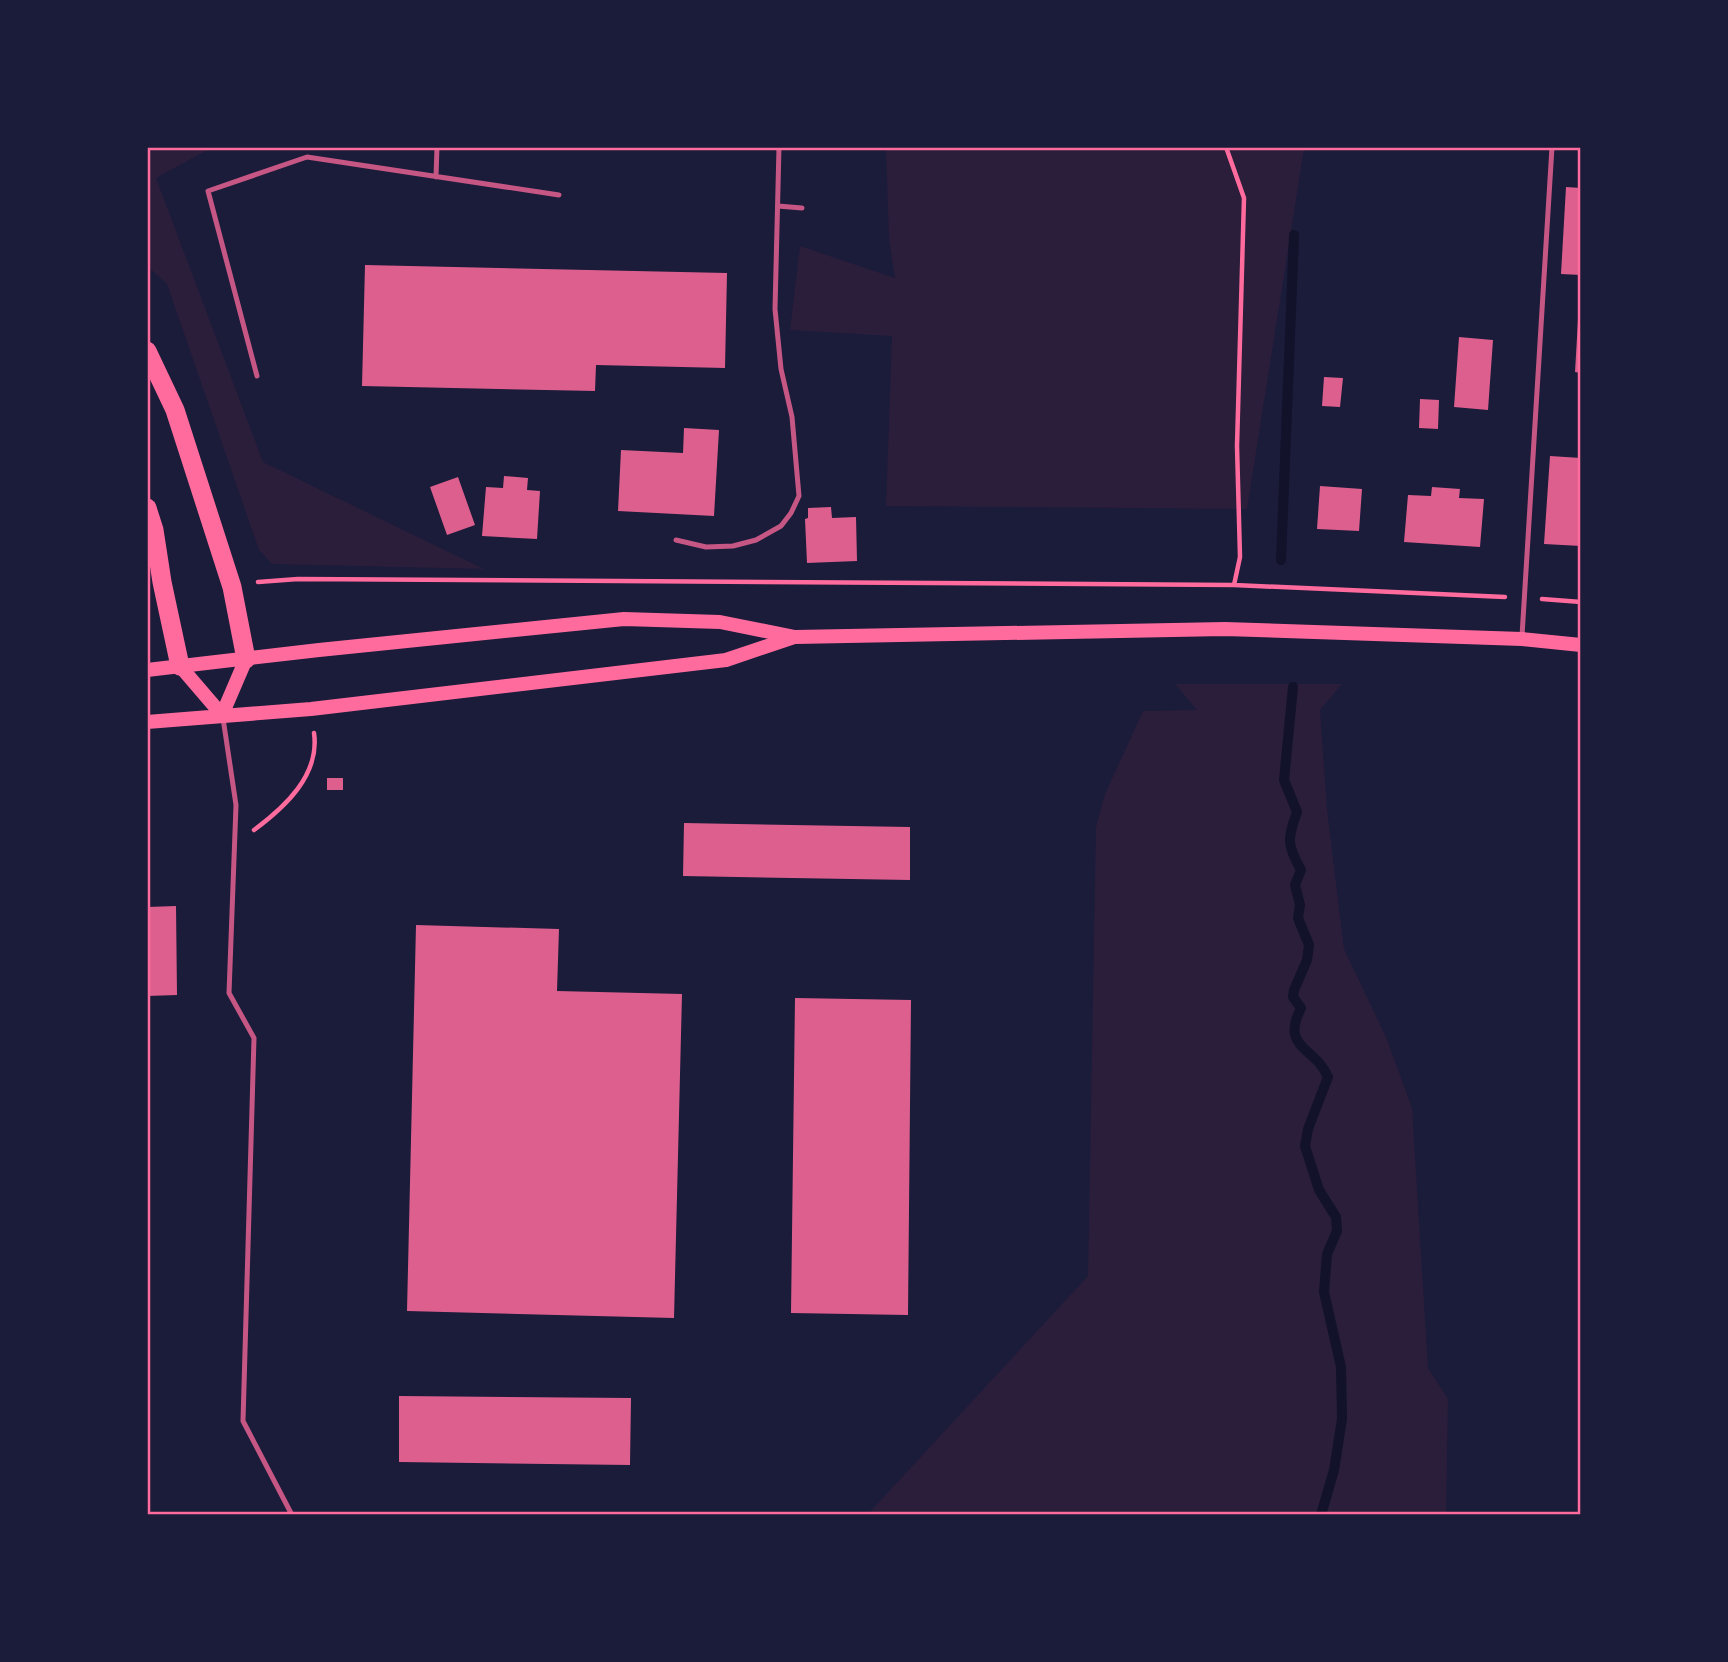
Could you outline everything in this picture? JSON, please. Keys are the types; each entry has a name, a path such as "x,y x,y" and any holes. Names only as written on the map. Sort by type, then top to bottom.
{"highway":[{"path":"147,351 175,410 212,524 232,587 246,659"},
{"path":"147,508 154,530 180,666"}],"main road":[{"path":"147,670 624,620 720,622 795,636 1226,629 1522,639 1581,645"},
{"path":"147,722 311,709 726,660 795,636"},
{"path":"222,715 246,659"},
{"path":"180,666 222,715"}],"lane":[{"path":"436,177 437,147"},
{"path":"676,540 706,547 756,540 782,526 792,513 799,496 792,417 781,369 775,309 779,147"},
{"path":"1522,639 1552,147"},
{"path":"257,376 208,191 307,157 559,195"},
{"path":"778,206 802,208"},
{"path":"222,715 236,805 229,993 254,1038 243,1421 292,1515"}],"path":[{"path":"1226,147 1244,198 1237,446 1240,557 1234,584"},
{"path":"263,581 298,579 1234,584 1581,602"},
{"path":"236,843 271,817 305,778 314,761 314,732"}],"shaded area":[{"path":"147,147 213,147 156,178 263,462 484,569 272,564 259,550 167,284 147,266"},
{"path":"886,147 1304,149 1247,509 886,506 892,336 790,330 800,246 895,278 889,240"},
{"path":"1175,684 1342,684 1320,710 1327,809 1344,949 1386,1037 1412,1108 1428,1368 1448,1399 1446,1515 867,1515 1088,1276 1096,827 1105,794 1143,711 1197,710"}],"building":[{"path":"1566,187 1581,188 1581,275 1561,274"},
{"path":"365,265 727,273 725,368 596,365 595,391 362,386"},
{"path":"1578,320 1581,320 1581,373 1575,372"},
{"path":"1459,337 1493,340 1488,410 1454,407"},
{"path":"1324,377 1343,378 1340,407 1322,406"},
{"path":"1420,399 1439,400 1438,429 1419,428"},
{"path":"684,428 719,430 714,516 618,511 621,450 683,453"},
{"path":"1550,456 1581,458 1581,546 1544,544"},
{"path":"504,476 528,478 527,490 540,491 537,539 482,536 486,487 503,488"},
{"path":"458,477 475,525 447,535 430,487"},
{"path":"1320,486 1362,489 1359,531 1317,529"},
{"path":"1432,487 1460,489 1459,498 1484,499 1480,547 1404,542 1408,495 1431,496"},
{"path":"831,507 832,518 856,517 857,561 807,563 805,519 808,518 808,508"},
{"path":"327,778 343,778 343,790 327,790"},
{"path":"684,823 910,827 910,880 683,876"},
{"path":"176,906 177,995 147,996 147,907"},
{"path":"416,925 559,929 557,991 682,994 674,1318 407,1311"},
{"path":"795,998 911,1000 908,1315 791,1313"},
{"path":"399,1396 631,1398 630,1465 399,1462"}],"waterway":[{"path":"1281,560 1294,235"},
{"path":"1293,687 1284,780 1297,812 1290,842 1301,870 1295,885 1300,905 1298,918 1309,945 1307,960 1294,990 1293,997 1301,1008 1295,1032 1297,1040 1328,1077 1308,1129 1305,1146 1319,1190 1336,1217 1337,1231 1327,1254 1324,1292 1341,1367 1342,1419 1334,1470 1321,1515"}]}
